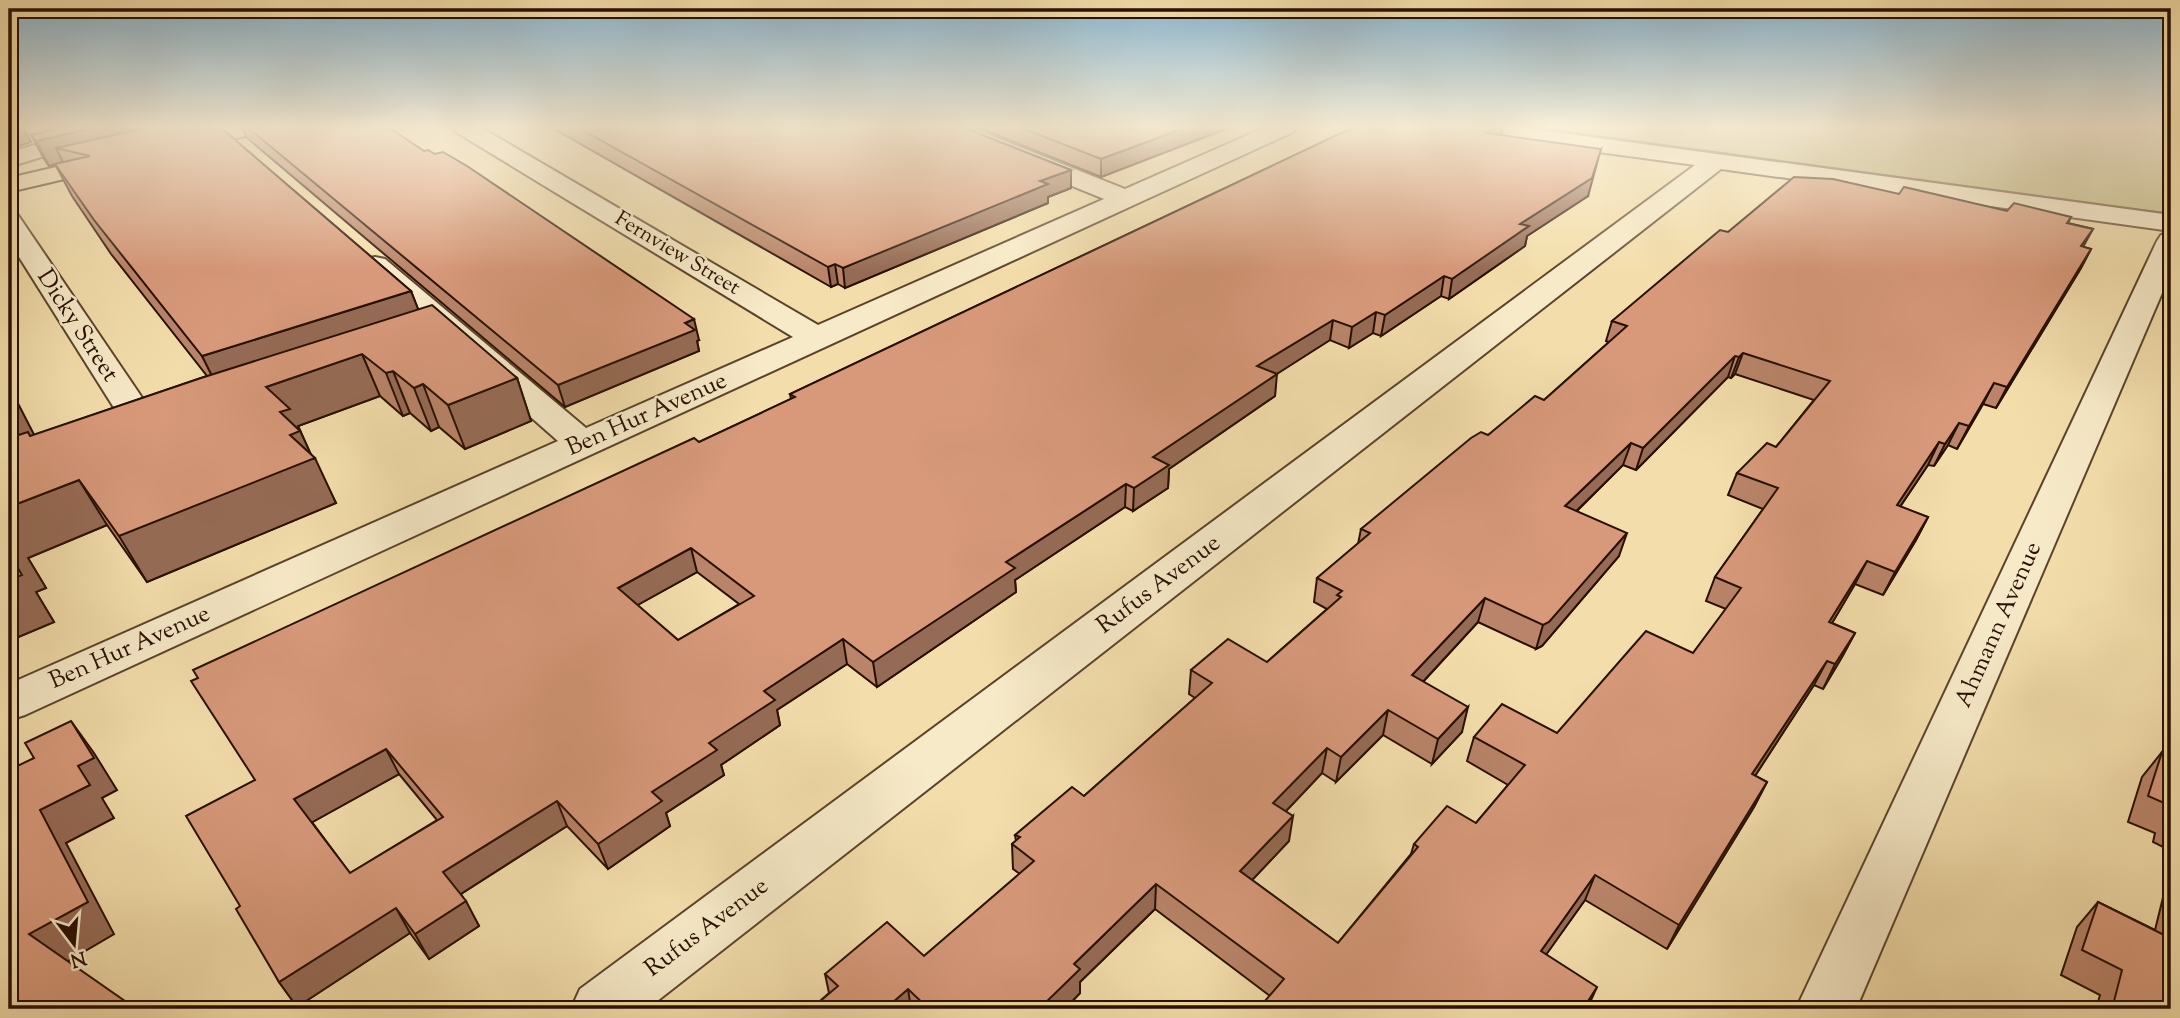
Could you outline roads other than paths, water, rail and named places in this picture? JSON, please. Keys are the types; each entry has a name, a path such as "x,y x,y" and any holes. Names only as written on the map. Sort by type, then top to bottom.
{"main road":[{"path":"9,185 53,175"}],"street":[{"name":"Fernview Street","path":"543,175 817,338"},
{"path":"1066,175 1127,199"},
{"name":"Ben Hur Avenue","path":"9,703 1181,175"},
{"name":"Rufus Avenue","path":"601,1009 1698,175"},
{"path":"1815,175 2171,223"},
{"name":"Dicky Street","path":"9,221 147,430"},
{"name":"Ahmann Avenue","path":"1826,1009 2171,241"},
{"path":"350,243 583,444"},
{"path":"412,344 452,331"}]}
